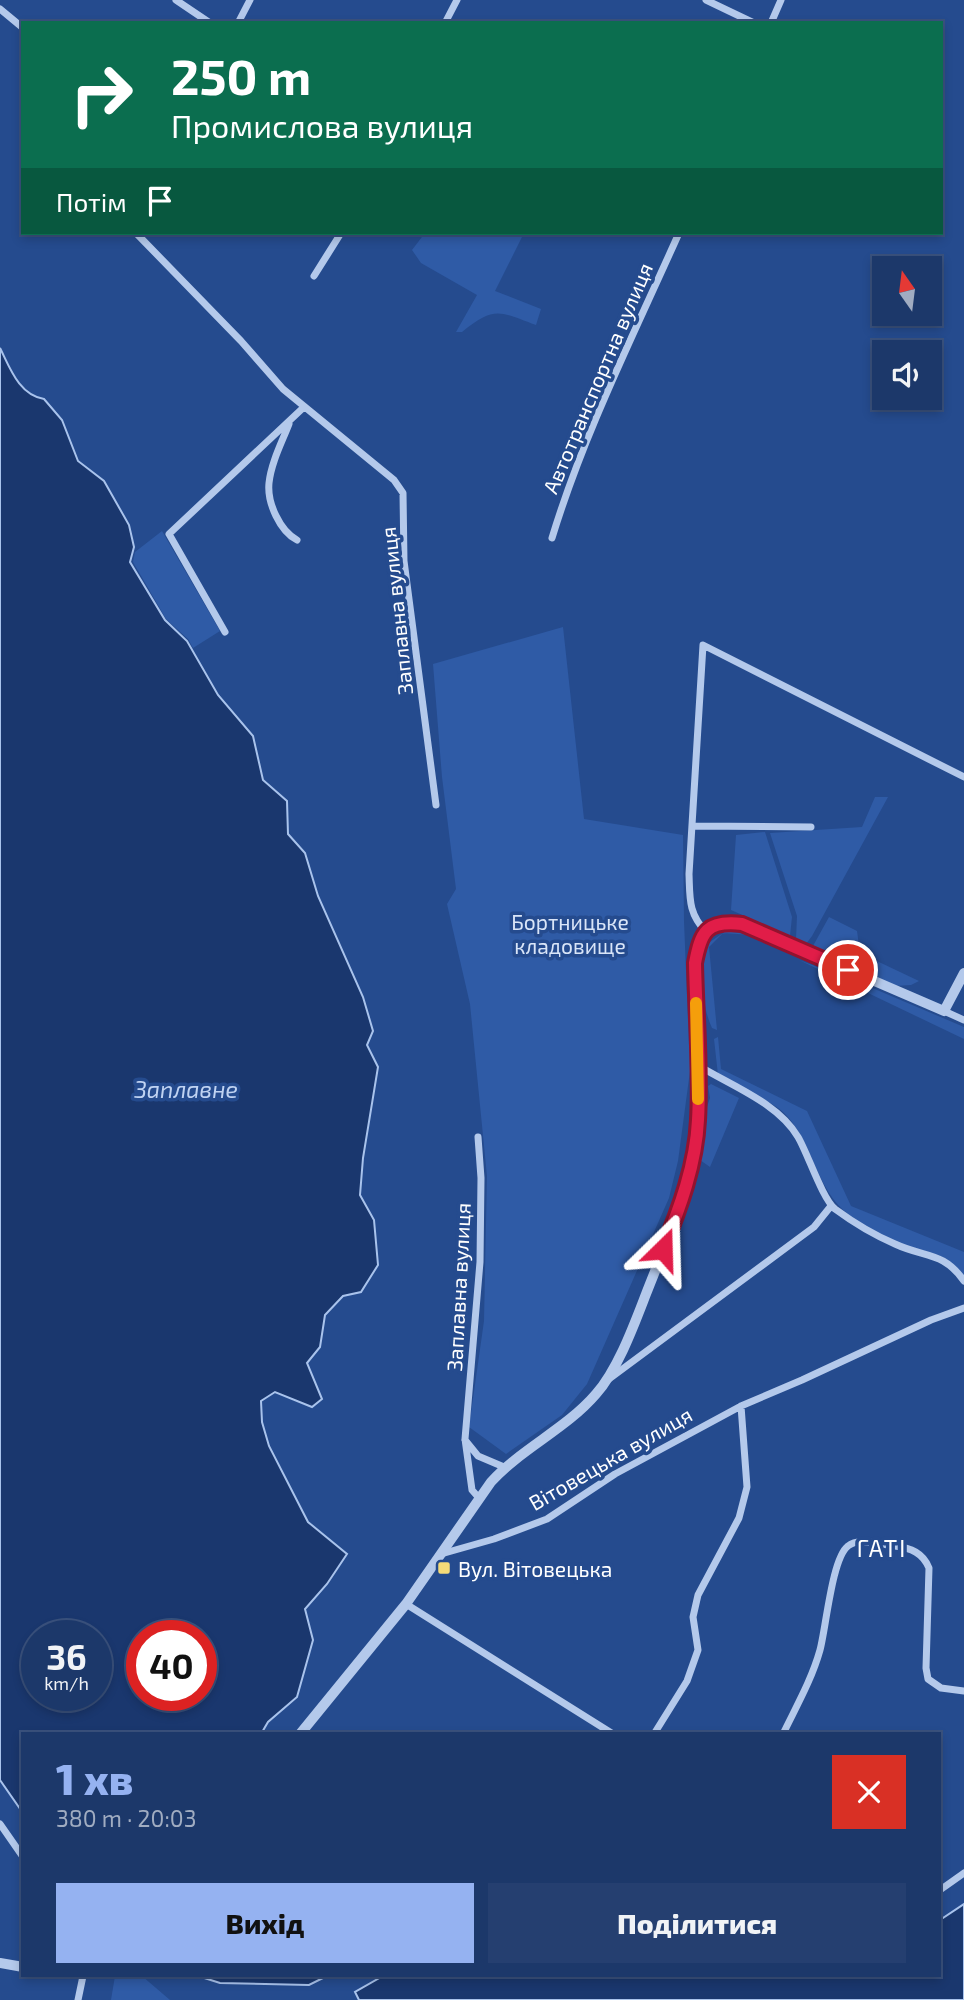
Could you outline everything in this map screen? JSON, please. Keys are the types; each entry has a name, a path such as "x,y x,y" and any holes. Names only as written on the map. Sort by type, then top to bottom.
{"street":[{"path":"176,0 207,21"},
{"path":"239,21 250,0"},
{"path":"446,21 457,0"},
{"path":"706,0 750,21"},
{"path":"772,21 781,0"},
{"path":"0,9 21,27"},
{"name":"Заплавна вулиця","path":"138,235 241,341 283,389 394,481 403,493 404,561 436,805"},
{"path":"314,276 340,235"},
{"name":"Автотранспортна вулиця","path":"552,538 564,496 598,413 678,235"},
{"path":"225,632 169,534 304,407"},
{"path":"290,420 269,484 282,527 289,536 297,540"},
{"path":"705,932 695,919 690,902 689,874 703,645 964,778"},
{"path":"693,826 811,827"},
{"path":"302,1732 406,1604 504,1467 558,1429 589,1401 603,1384 641,1307 681,1207 691,1163 698,1121 695,963 699,940 705,932 715,925 727,922 742,924 964,1020"},
{"path":"944,1011 964,973"},
{"path":"698,1066 781,1114 798,1137 831,1206 859,1227 898,1246 933,1255 954,1267 964,1281"},
{"name":"Заплавна вулиця","path":"478,1138 481,1178 480,1262 465,1439 472,1490 480,1498"},
{"path":"603,1384 814,1227 831,1206"},
{"name":"Вітовецька вулиця","path":"441,1554 494,1539 547,1519 615,1474 741,1405 931,1320 964,1308"},
{"path":"655,1732 687,1681 698,1650 693,1617 698,1595 742,1508 747,1487 741,1405"},
{"path":"465,1439 478,1456 504,1467"},
{"path":"784,1732 820,1651 832,1583 844,1549 849,1544 858,1542 908,1548 919,1553 926,1561 929,1569 928,1679 941,1688 964,1691"},
{"path":"406,1604 610,1732"},
{"path":"0,1824 21,1854"},
{"path":"941,1889 964,1873"},
{"path":"0,1963 21,1967"},
{"path":"78,2000 83,1977"}],"green space":[{"path":"423,235 523,235 495,291 541,309 536,325 505,314 490,314 462,332 456,332 477,295 421,263 412,250"},
{"path":"162,531 220,631 193,648 188,639 166,619 133,562 135,552"},
{"name":"Бортницьке кладовище","path":"563,627 584,819 683,835 690,1071 678,1161 669,1198 587,1384 562,1415 506,1454 469,1427 484,1321 487,1176 470,1004 447,904 456,889 442,777 433,664"},
{"path":"875,797 888,797 812,936 806,944 796,939 797,916 770,833 862,827"},
{"path":"765,832 792,917 790,936 731,910 736,835"},
{"path":"829,917 857,931 860,953 919,981 911,985 895,986 817,953 813,946"},
{"path":"726,931 752,935 723,933"},
{"path":"723,933 709,947 717,1030 712,1028 704,998 704,946"},
{"path":"799,960 964,1027 964,1039"},
{"path":"718,1037 721,1069 807,1111 851,1206 964,1252 964,1277 943,1257 900,1244 849,1215 828,1192 801,1136 783,1112 718,1075 714,1039"},
{"path":"711,1084 739,1098 710,1167 700,1160 703,1118 710,1098 708,1086"},
{"path":"115,1977 143,1977 170,2000 111,2000"}],"water":[{"name":"Заплавне","path":"0,348 22,386 28,392 44,399 62,420 78,461 104,481 129,525 134,547 130,562 165,620 187,641 218,695 253,736 263,780 287,801 288,834 305,853 318,896 363,997 373,1031 367,1045 378,1067 363,1158 360,1195 374,1220 378,1265 361,1292 343,1296 325,1315 320,1347 307,1363 322,1399 312,1407 275,1392 261,1401 262,1422 269,1446 308,1522 347,1554 327,1584 305,1609 313,1640 297,1697 268,1722 262,1732 21,1732 21,1810 0,1780"},
{"path":"964,1904 964,2000 359,2000 355,1992 381,1977 941,1977 941,1919"},
{"path":"201,1977 325,1977 309,1985 220,1983"}],"slow traffic":[{"path":"696,1003 698,1099"}],"place":[{"name":"Вул. Вітовецька","path":"444,1568"}],"district":[{"name":"ГАТІ","path":"882,1548"}],"route":[{"path":"663,1249 681,1207 698,1121 695,963 699,940 715,925 727,922 742,924 848,970"}]}
